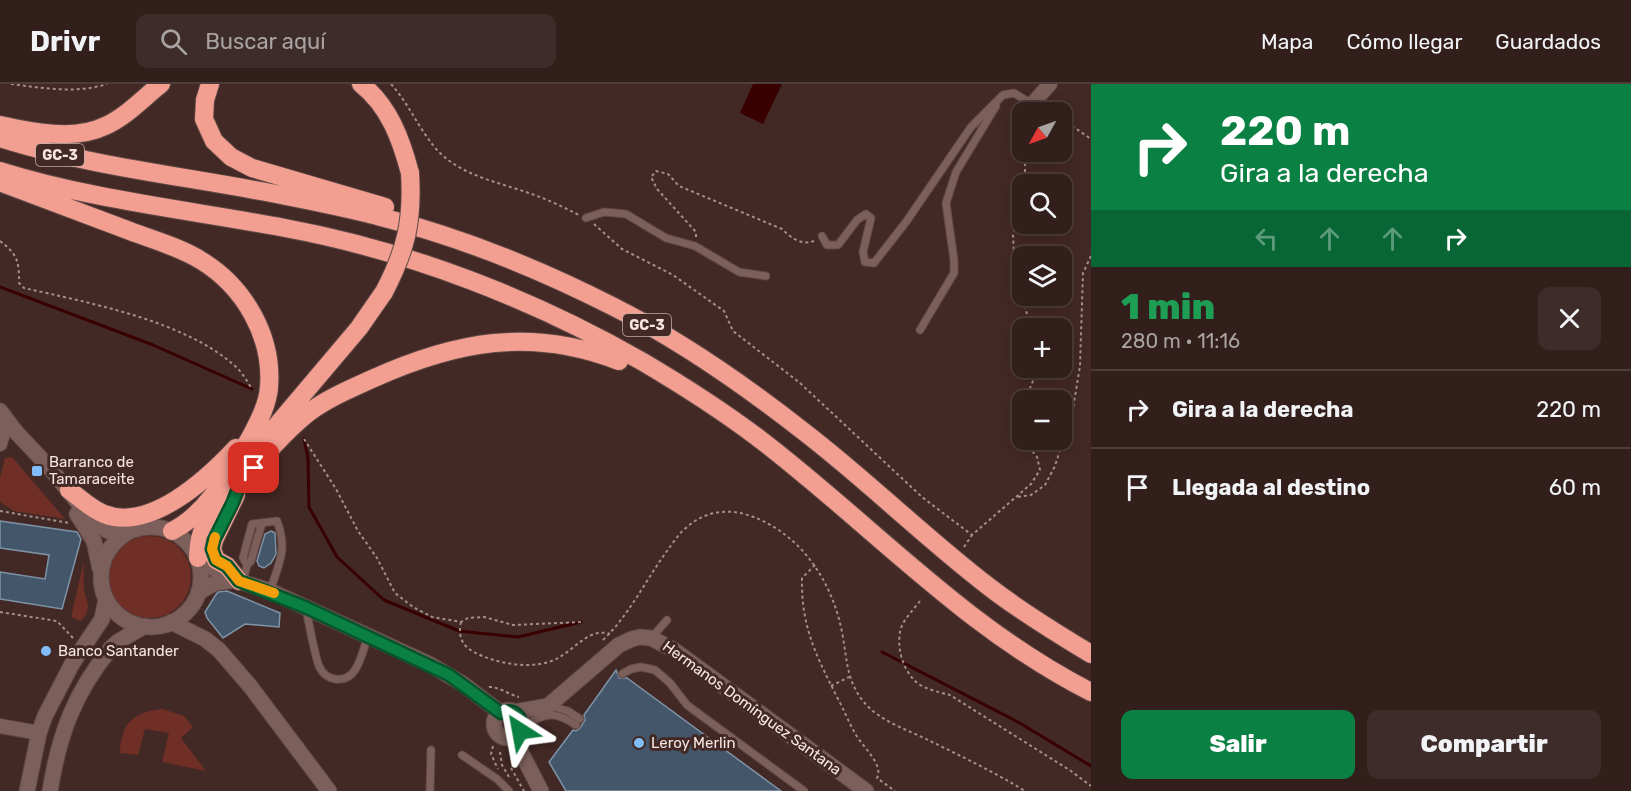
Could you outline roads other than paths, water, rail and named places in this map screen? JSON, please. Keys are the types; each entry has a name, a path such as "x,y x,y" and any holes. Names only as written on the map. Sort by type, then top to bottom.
{"highway":[{"path":"0,125 40,131 84,132 104,127 121,117 160,84"},
{"path":"210,84 205,100 204,119 214,141 231,157 252,168 380,205 524,254 611,306"},
{"path":"241,577 216,560 212,549 214,540 233,502 236,477 359,328 384,292 396,270 411,220 410,173 402,143 389,116 361,84"},
{"name":"GC-3","path":"0,138 38,150 108,165 287,196 383,217 460,241 518,263 611,306 657,330 731,378 805,432 989,587 1045,627 1091,654"},
{"name":"GC-3","path":"0,171 95,195 287,228 372,247 517,300 642,362 707,401 792,466 970,615 1024,653 1091,692"},
{"path":"0,182 165,244 201,260 225,278 245,301 260,330 268,355 269,388 259,422 236,477 238,477 202,529 198,559"},
{"path":"172,531 193,518 310,412 338,394 384,373 428,357 472,345 501,341 535,341 592,351 620,361 675,392 707,401"},
{"path":"69,490 94,509 116,518 147,512 185,494 199,483 222,463 259,422"}],"main road":[{"path":"1,412 93,521 108,531 125,534"},
{"path":"39,457 45,470 94,541 102,588 106,599 124,619 134,624 160,626 182,616 199,592 201,572 198,559 190,547 172,531 159,527 144,527 125,534 108,550 100,571"},
{"path":"198,559 449,675 478,696 512,707 548,706"},
{"path":"199,592 215,583 241,577"},
{"path":"27,791 39,733 56,693 102,619 106,599"},
{"path":"171,622 205,639 219,650 250,686 329,791"},
{"path":"50,791 61,738 75,700 111,648 145,626"},
{"name":"Hermanos Domínguez Santana","path":"548,706 615,639 651,638 674,650 866,791"},
{"path":"512,707 495,720 495,729 504,738 517,732"},
{"path":"512,707 520,718 517,732 541,791"}],"street":[{"path":"1034,102 1050,84"},
{"path":"0,444 3,433 1,412"},
{"path":"0,726 39,733"}],"lane":[{"path":"822,236 827,245 838,245 857,220 866,214 871,218 863,252 865,262 874,263 906,222 971,127 1003,95 1014,93 1029,102"},
{"path":"920,330 954,273 946,203 956,172 1003,95"},
{"path":"586,218 604,213 626,214 666,238 695,246 739,272 766,276"},
{"path":"241,577 243,558 252,524 277,521 283,537 281,555 270,591"},
{"path":"305,607 320,668 329,678 341,680 356,670 368,636"},
{"path":"651,638 667,620"},
{"path":"622,674 641,667 655,670 670,683 687,705 804,791"},
{"path":"517,732 548,714 560,715 578,722 568,711 548,706"},
{"path":"430,791 431,750"},
{"path":"462,755 497,779 509,791"}],"waterway":[{"name":"Barranco de Tamaraceite","path":"0,287 153,345 252,389"},
{"path":"304,439 308,458 309,507 337,557 384,600 459,631 518,637 581,622"},
{"path":"882,652 1018,722 1091,766"}],"place":[{"name":"Barranco de Tamaraceite","path":"37,471"},
{"name":"Banco Santander","path":"46,651"},
{"name":"Leroy Merlin","path":"639,743"}]}
